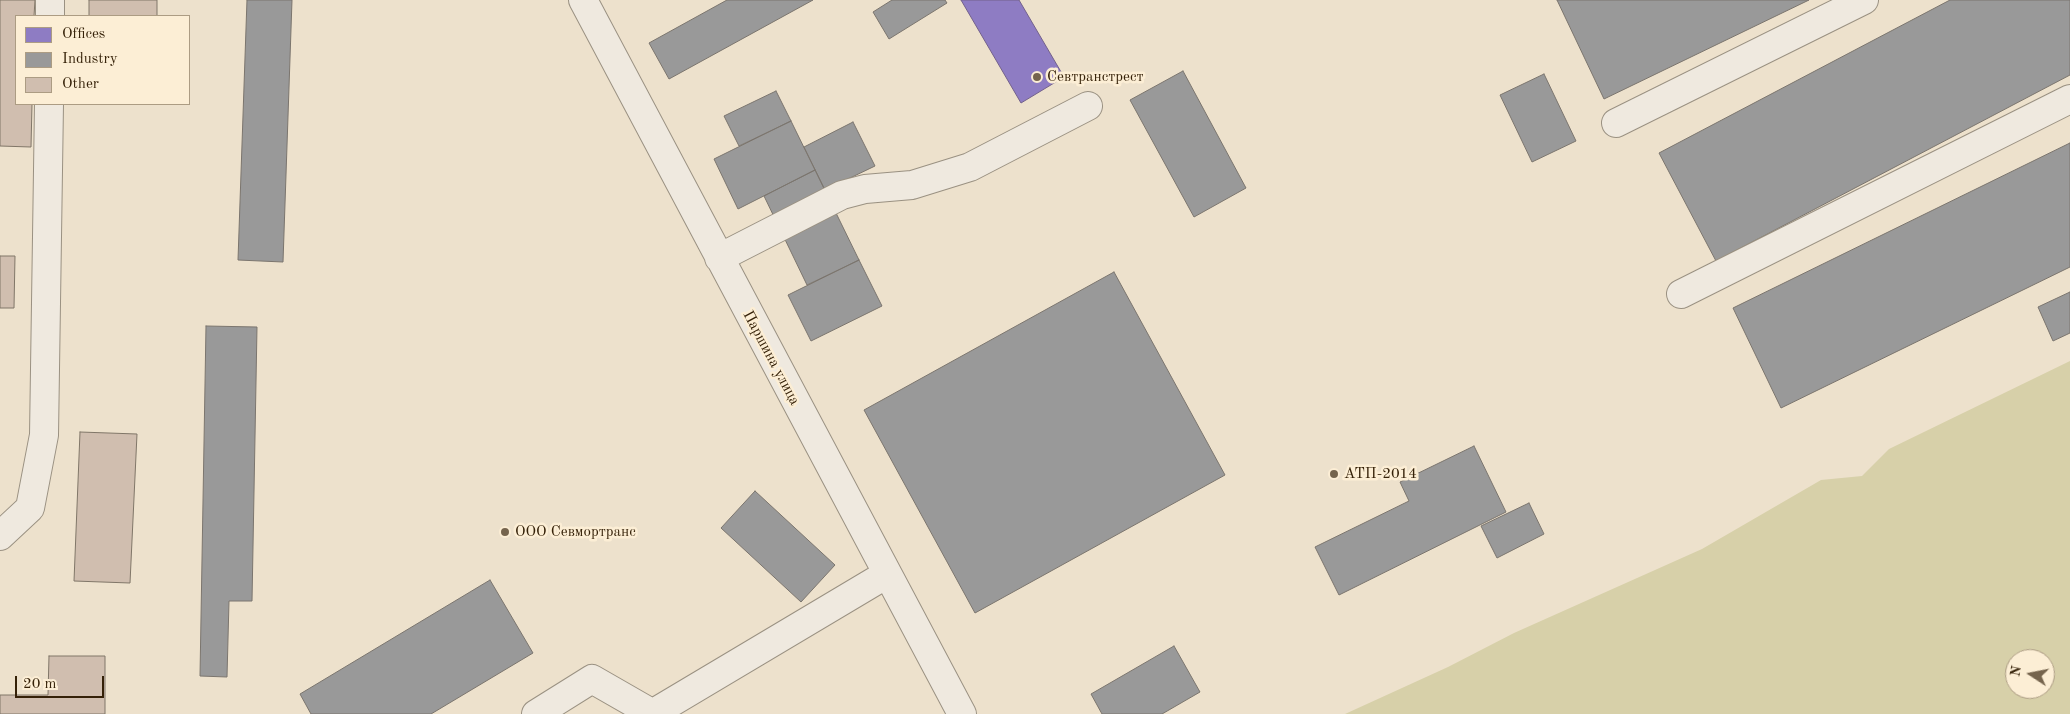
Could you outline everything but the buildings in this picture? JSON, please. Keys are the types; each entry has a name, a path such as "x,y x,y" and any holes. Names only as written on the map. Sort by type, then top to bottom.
{"street":[{"path":"50,0 50,15"},
{"name":"Паршина улица","path":"583,0 962,714"},
{"path":"1616,123 1864,0"},
{"path":"1680,294 2070,99"},
{"path":"0,536 30,508 44,435 49,105"},
{"path":"719,258 842,195 865,189 912,185 970,167 1088,106"},
{"path":"536,714 592,679 653,714 887,574"}],"shaded area":[{"path":"2070,361 2070,714 1345,714 1448,667 1514,633 1702,549 1821,480 1862,476 1889,449"}],"place":[{"name":"Севтранстрест","path":"1037,77"},
{"name":"АТП-2014","path":"1334,474"},
{"name":"ООО Севмортранс","path":"505,532"}]}
